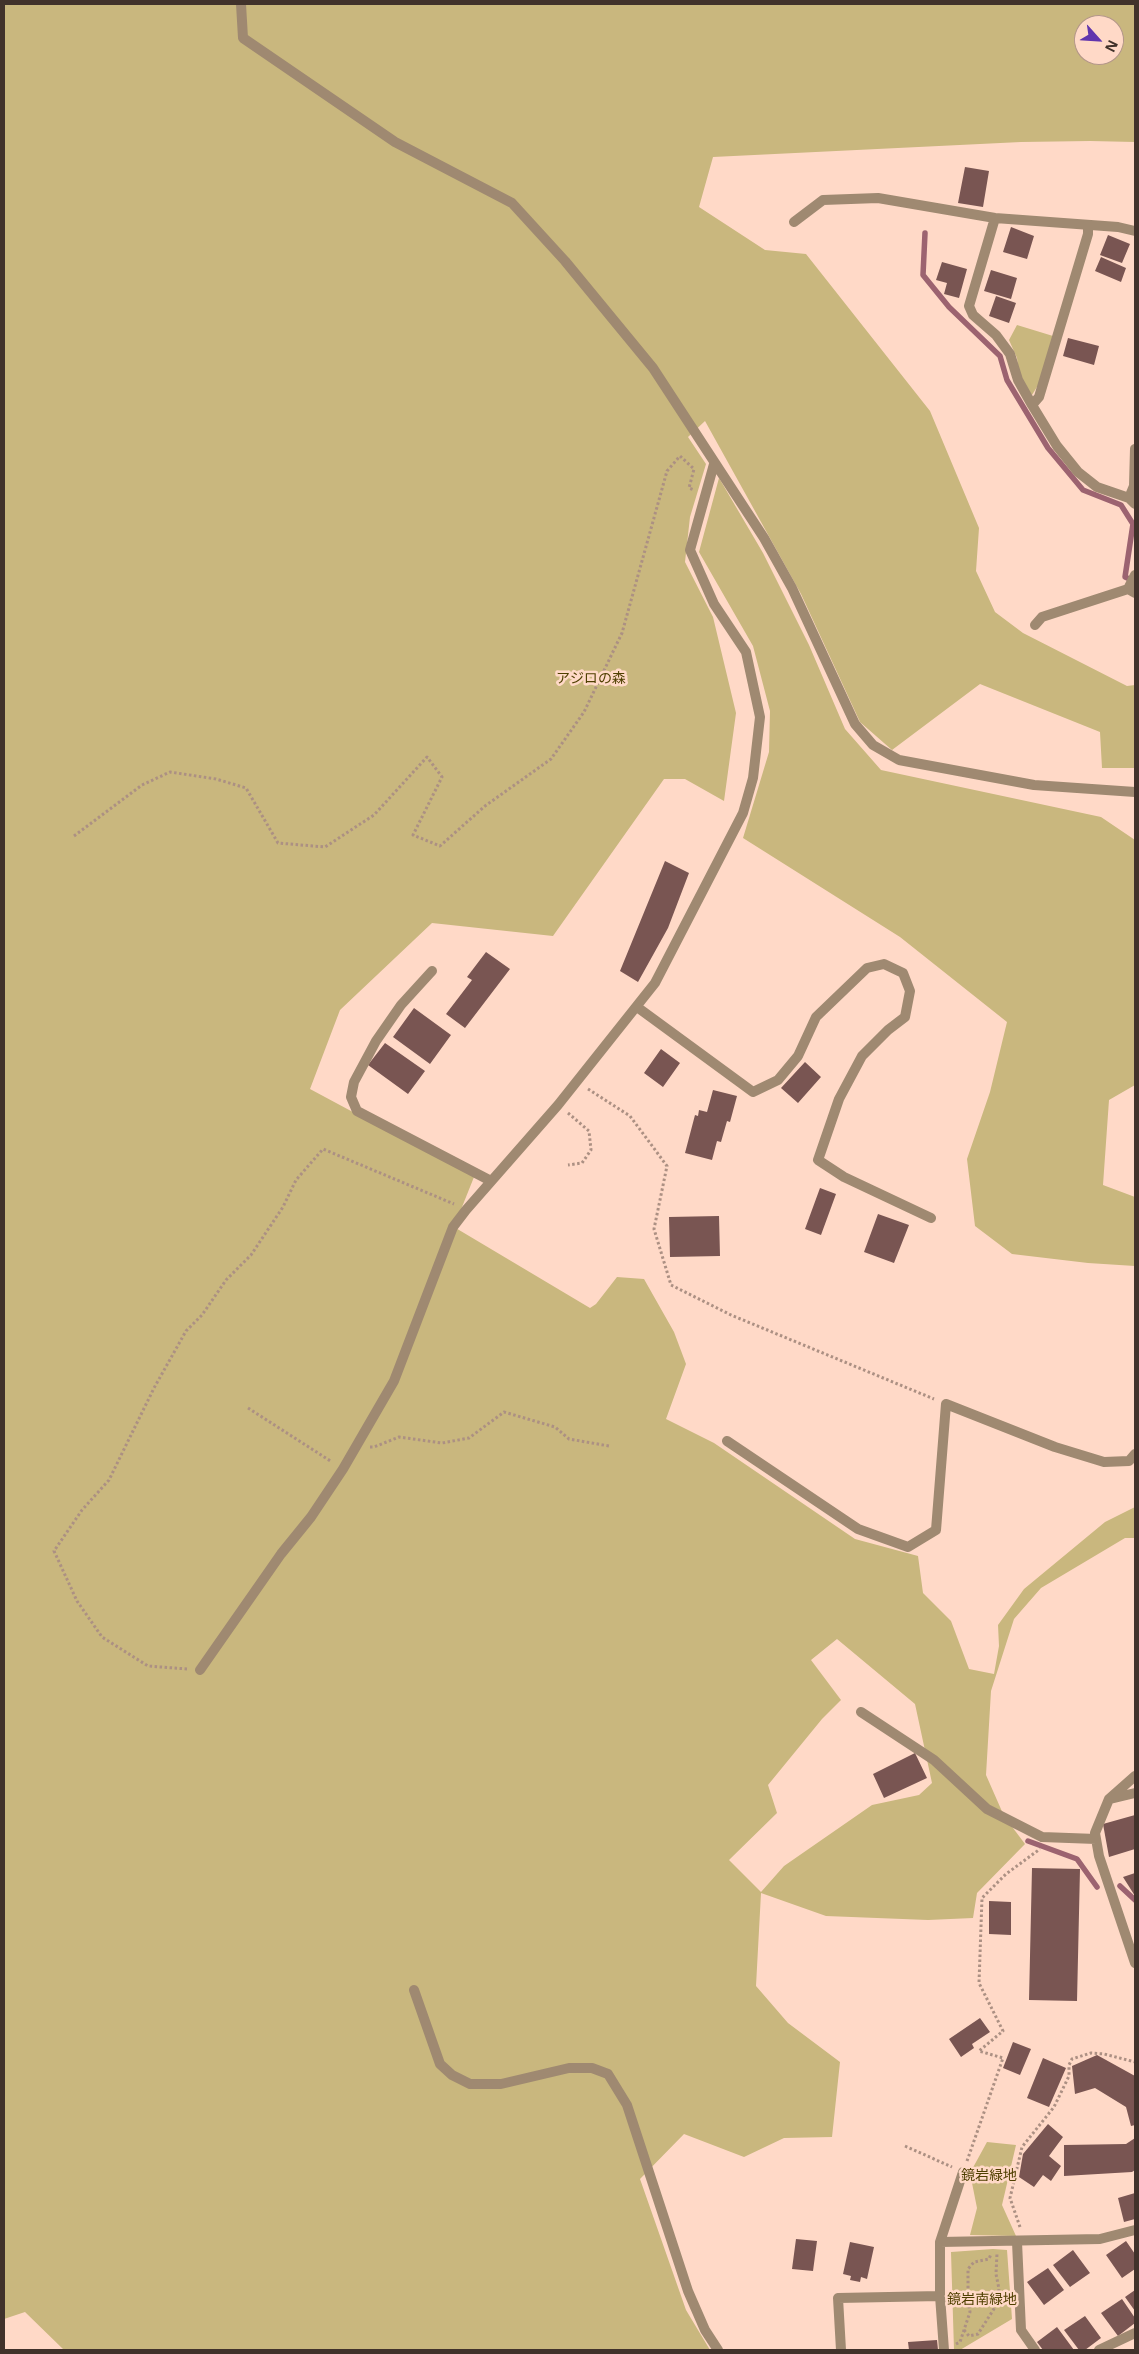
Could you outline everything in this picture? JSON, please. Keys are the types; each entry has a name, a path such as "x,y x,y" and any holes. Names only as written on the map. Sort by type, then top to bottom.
{"street":[{"path":"241,4 243,38 395,142 512,203 565,261 653,368 774,556 792,588 855,724 873,746 899,760 1034,785 1135,792"},
{"path":"794,222 823,200 878,198 995,218 1118,227 1135,231"},
{"path":"995,218 968,306 973,315 996,335 1010,354 1018,380 1032,405 1057,446 1078,472 1097,487 1132,501 1135,449"},
{"path":"1032,405 1040,397 1088,234 1088,225"},
{"path":"200,1670 281,1554 311,1517 343,1469 394,1381 454,1227 466,1210 577,1082 655,983 743,812 753,778 760,717 746,652 714,604 690,550 714,464"},
{"path":"1035,625 1042,617 1132,591 1135,575"},
{"path":"637,1006 753,1092 778,1080 798,1056 816,1017 867,968 884,964 903,973 910,991 905,1017 888,1030 862,1056 839,1099 818,1160 844,1177 931,1218"},
{"path":"432,971 401,1005 376,1041 354,1082 351,1097 357,1111 491,1181"},
{"path":"727,1441 858,1528 908,1547 936,1530 946,1404 1055,1447 1104,1462 1129,1461 1135,1454"},
{"path":"861,1712 934,1760 987,1809 1042,1837 1096,1839"},
{"path":"1135,1776 1109,1799 1095,1832 1099,1856 1135,1963"},
{"path":"1109,1799 1135,1794"},
{"path":"414,1990 440,2064 452,2075 470,2084 501,2084 569,2068 592,2068 608,2074 627,2106 688,2291 705,2330 718,2350"},
{"path":"944,2350 940,2296 940,2242 963,2172"},
{"path":"940,2242 1021,2242 1100,2239 1135,2230"},
{"path":"1021,2242 1021,2330 1035,2350"},
{"path":"841,2350 838,2298 940,2296"},
{"path":"1099,2350 1135,2333"}],"path":[{"path":"74,836 142,785 170,772 216,779 246,788 278,843 325,847 374,815 427,757 442,777 413,835 440,846 485,806 552,759 584,712 622,632 668,472 680,456 694,469"},
{"path":"577,1082 630,1116 668,1166 654,1229 671,1285 731,1316 946,1404"},
{"path":"558,1105 589,1131 591,1150 582,1163 568,1165"},
{"path":"200,1670 148,1666 102,1637 77,1601 54,1551 82,1510 109,1480 154,1388 186,1331 202,1314 226,1280 251,1255 283,1207 296,1180 323,1149 466,1210"},
{"path":"248,1408 343,1469"},
{"path":"357,1444 374,1447 398,1437 442,1443 469,1438 504,1412 555,1427 569,1439 609,1446"},
{"path":"905,2146 963,2172 1002,2058 979,2051 1003,2031 979,1983 982,1898 1006,1874 1045,1845"},
{"path":"1021,2242 1010,2198 1022,2147 1054,2107 1069,2076 1069,2065 1072,2059 1091,2053 1104,2054 1135,2062"},
{"path":"997,2248 996,2274 999,2289 997,2304 978,2334 969,2336 964,2330 970,2312 968,2269 974,2262 989,2259 993,2249 997,2248"}],"green space":[{"name":"アジロの森","path":"4,4 1135,4 1135,142 1021,142 713,157 699,207 765,250 806,254 930,411 979,528 976,571 995,612 1023,633 1127,686 1135,685 1135,768 1102,768 1100,732 980,684 892,750 860,722 801,594 705,421 688,437 706,464 690,517 685,562 713,617 736,713 724,801 685,779 664,779 553,936 432,923 340,1010 310,1089 474,1177 454,1227 590,1308 596,1304 617,1277 644,1279 674,1332 686,1364 666,1419 714,1443 855,1539 918,1556 923,1593 951,1621 969,1669 994,1674 999,1646 998,1625 1024,1589 1105,1522 1135,1507 1135,1538 1125,1538 1041,1588 1014,1619 991,1691 986,1775 1004,1816 1025,1844 977,1893 973,1918 928,1920 826,1916 761,1893 756,1986 788,2023 840,2062 832,2137 784,2138 744,2157 684,2134 640,2179 686,2310 710,2350 64,2350 25,2312 4,2319","holes":["837,1639 915,1704 932,1783 919,1795 872,1805 784,1866 761,1892 729,1860 777,1813 768,1785 822,1719 841,1700 811,1660"]},
{"path":"1017,325 1053,336 1040,382 1032,395 1020,379 1017,358 1009,340"},
{"path":"719,478 763,553 809,645 845,729 881,770 1101,817 1135,840 1135,1085 1109,1100 1103,1185 1135,1197 1135,1266 1088,1263 1012,1254 975,1226 967,1159 990,1092 1007,1022 900,937 743,838 769,752 770,711 753,646 699,552"},
{"name":"鏡岩緑地","path":"987,2142 1016,2145 1002,2205 1016,2236 970,2235 977,2208 970,2173"},
{"name":"鏡岩南緑地","path":"1007,2250 1012,2319 960,2350 954,2350 951,2252"}],"building":[{"path":"965,167 989,171 983,207 958,203"},
{"path":"1011,227 1034,236 1027,259 1003,252"},
{"path":"1108,235 1130,244 1122,263 1100,255"},
{"path":"1101,257 1126,268 1121,282 1095,271"},
{"path":"942,262 967,269 959,298 944,294 947,283 936,280"},
{"path":"991,270 1017,278 1011,299 984,291"},
{"path":"996,296 1016,303 1009,323 989,316"},
{"path":"1068,338 1099,346 1094,365 1063,356"},
{"path":"665,861 689,873 668,928 638,982 620,971"},
{"path":"486,952 510,969 465,1028 446,1014 472,980 467,977"},
{"path":"414,1008 451,1035 430,1064 393,1037"},
{"path":"385,1043 425,1071 408,1094 368,1065"},
{"path":"661,1049 680,1063 663,1087 644,1073"},
{"path":"805,1062 821,1077 798,1103 781,1088"},
{"path":"713,1090 737,1096 730,1122 727,1121 721,1142 717,1141 712,1160 685,1153 695,1115 698,1116 699,1110 707,1112"},
{"path":"820,1188 836,1194 821,1235 805,1229"},
{"path":"878,1214 909,1225 894,1263 864,1252"},
{"path":"719,1216 720,1256 670,1257 669,1217"},
{"path":"915,1753 927,1778 884,1798 873,1774"},
{"path":"1135,1815 1135,1849 1109,1857 1103,1824"},
{"path":"1032,1868 1080,1869 1077,2001 1029,2000"},
{"path":"1135,1873 1135,1896 1123,1877"},
{"path":"989,1901 1011,1902 1011,1935 989,1934"},
{"path":"980,2018 990,2032 972,2044 974,2048 961,2057 949,2039"},
{"path":"1013,2042 1031,2049 1020,2075 1003,2068"},
{"path":"1097,2055 1135,2076 1135,2125 1131,2126 1126,2107 1095,2088 1075,2094 1072,2066"},
{"path":"1043,2058 1066,2068 1049,2107 1027,2098"},
{"path":"1048,2124 1063,2137 1049,2156 1061,2166 1051,2181 1043,2175 1034,2187 1019,2177 1023,2154"},
{"path":"1135,2138 1135,2170 1132,2172 1064,2176 1064,2145 1126,2144"},
{"path":"1135,2193 1135,2219 1124,2222 1118,2198"},
{"path":"796,2239 817,2241 813,2271 792,2269"},
{"path":"1126,2241 1135,2254 1135,2269 1122,2278 1106,2255"},
{"path":"850,2242 874,2247 867,2279 861,2277 860,2282 850,2280 851,2276 843,2274"},
{"path":"1073,2250 1090,2273 1070,2287 1053,2265"},
{"path":"1048,2268 1064,2290 1044,2305 1027,2282"},
{"path":"1135,2290 1135,2311 1125,2297"},
{"path":"1122,2299 1135,2318 1135,2323 1118,2336 1101,2313"},
{"path":"1085,2316 1101,2338 1085,2350 1079,2350 1064,2330"},
{"path":"1057,2327 1074,2350 1043,2350 1037,2342"},
{"path":"937,2340 938,2350 909,2350 908,2342"}],"waterway":[{"path":"925,233 923,275 949,307 1000,356 1007,380 1048,448 1083,490 1121,505 1133,524 1125,577 1134,581"},
{"path":"1028,1841 1077,1859 1097,1887"},
{"path":"1120,1886 1135,1900"}]}
